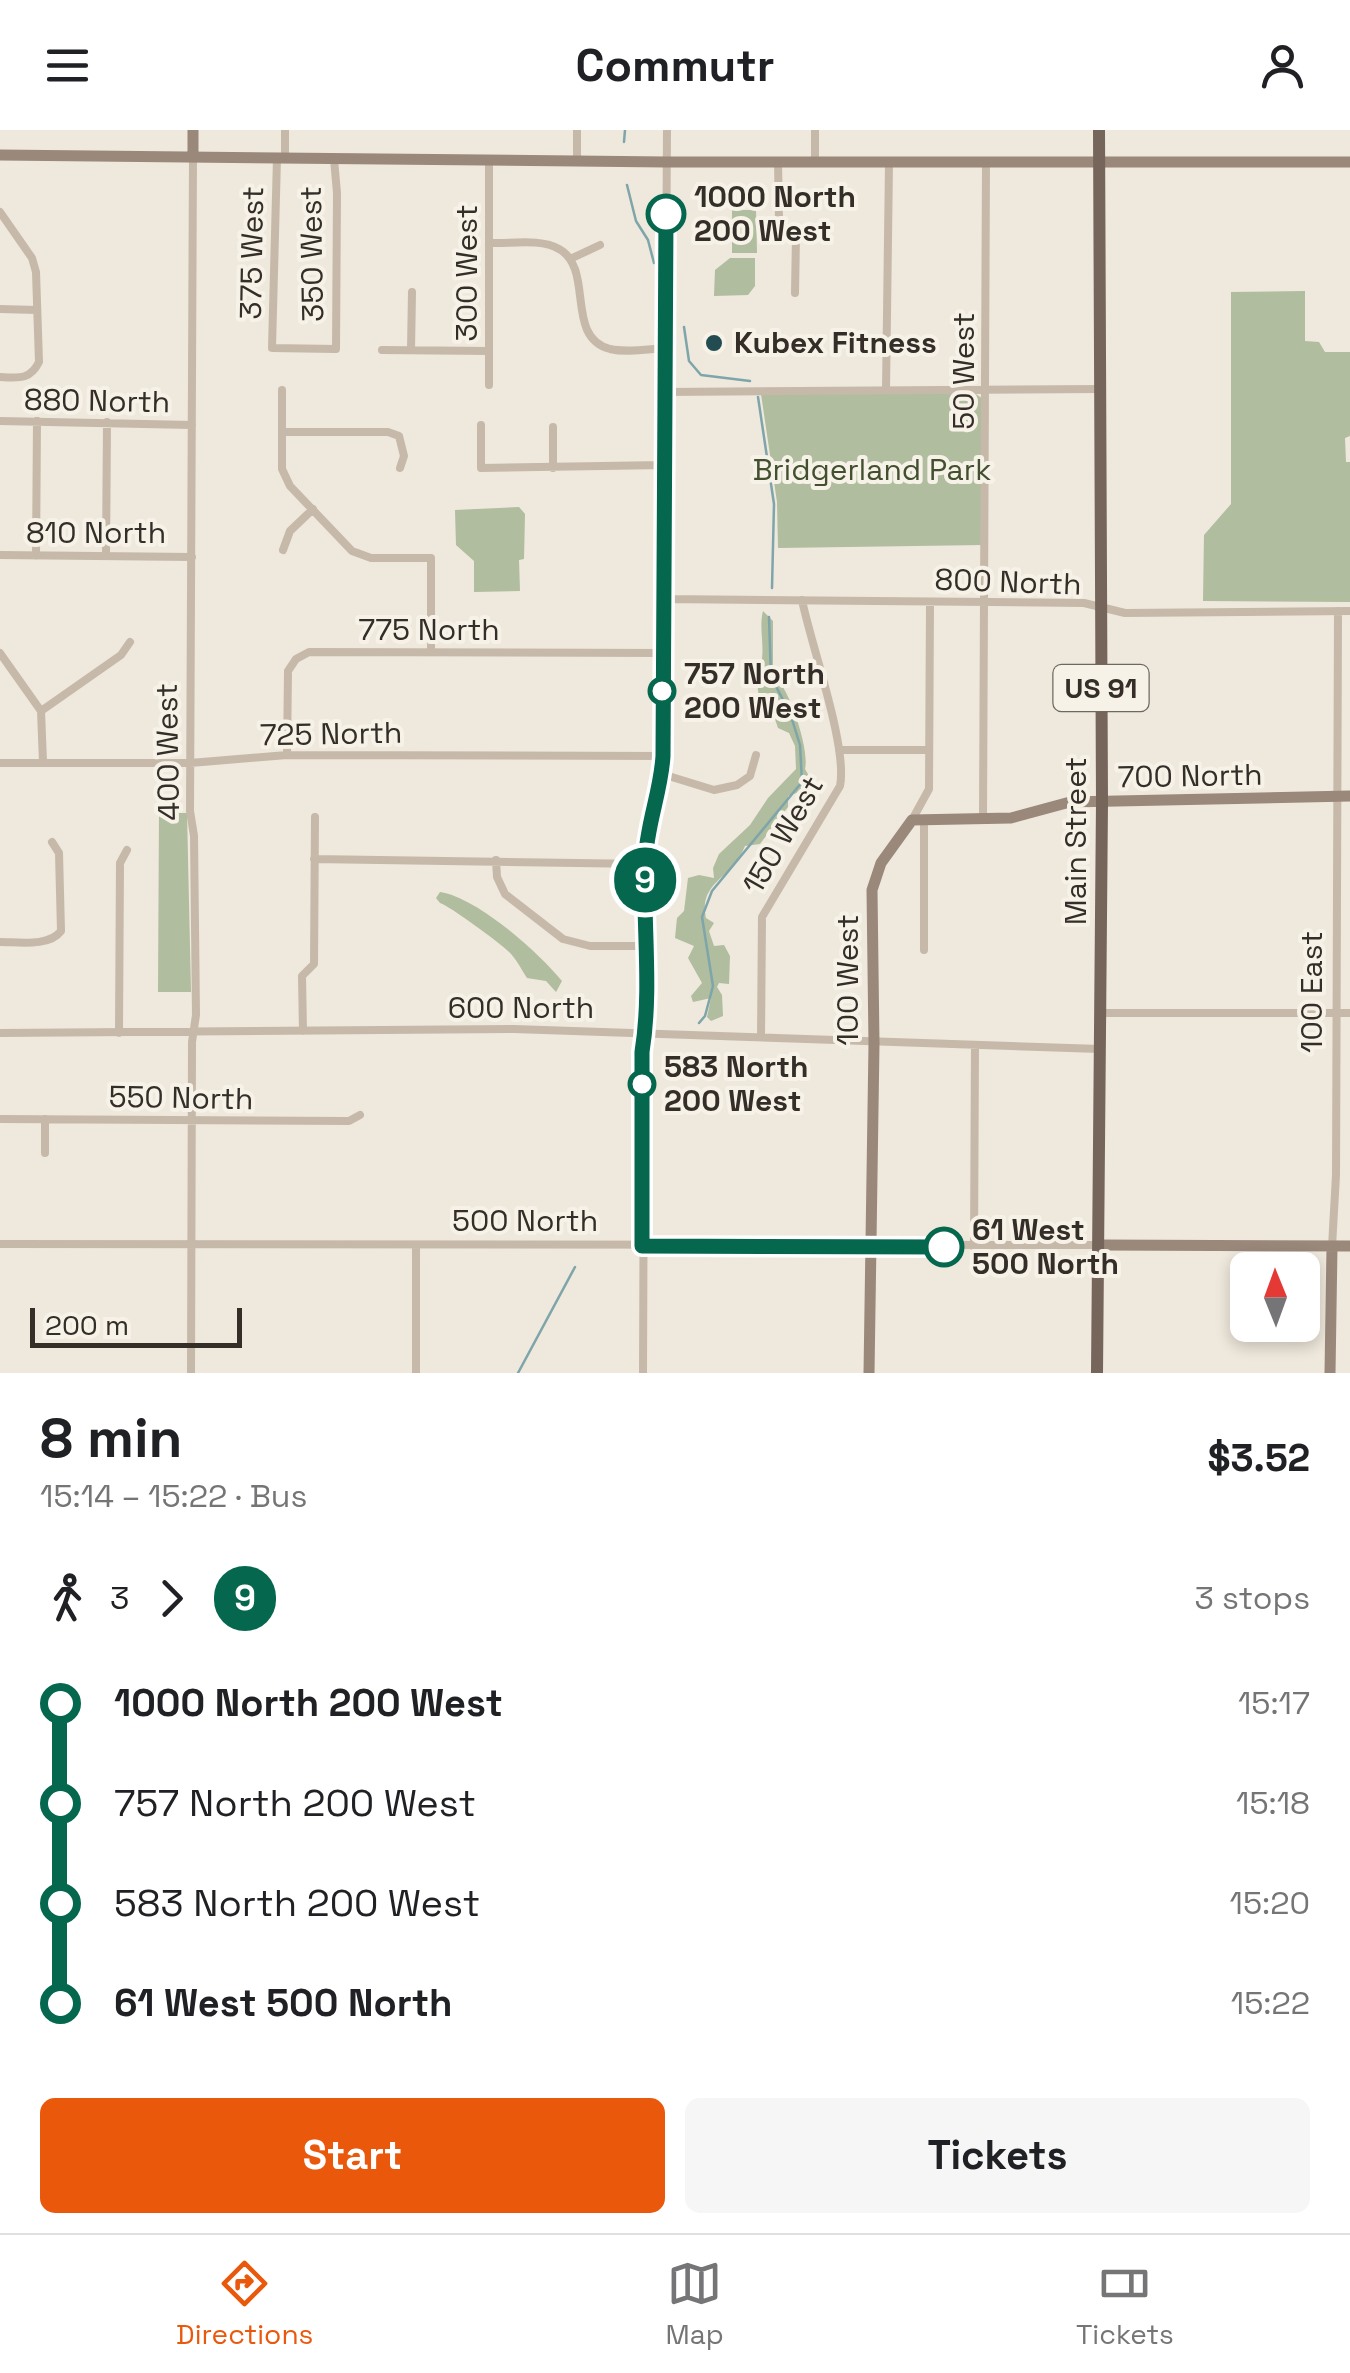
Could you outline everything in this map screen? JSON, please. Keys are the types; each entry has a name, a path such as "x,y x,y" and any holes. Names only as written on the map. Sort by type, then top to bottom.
{"main road":[{"name":"Main Street","path":"1098,1373 1102,802 1099,130"}],"street":[{"name":"400 West","path":"190,1373 190,1120 196,1015 190,763 193,130"},
{"name":"375 West","path":"285,130 272,348 336,348"},
{"path":"577,130 577,161"},
{"path":"642,1373 645,864 648,827 663,756 667,130"},
{"path":"815,130 816,162"},
{"path":"0,155 666,162 1350,162"},
{"name":"350 West","path":"334,158 336,348"},
{"name":"300 West","path":"489,160 490,385"},
{"path":"778,162 779,220 796,236 795,294"},
{"path":"886,390 889,162"},
{"name":"50 West","path":"983,819 986,163"},
{"path":"0,212 32,258 36,272 38,362 33,374 24,378 0,378"},
{"path":"489,244 557,247 570,260 586,329 598,344 614,350 666,348"},
{"path":"570,260 600,245"},
{"path":"412,292 412,350"},
{"path":"0,310 37,310"},
{"path":"382,350 489,351"},
{"path":"666,392 1101,388"},
{"path":"282,390 285,479 352,551 361,555 431,558 431,652"},
{"name":"880 North","path":"0,421 192,425"},
{"path":"36,556 37,421"},
{"path":"106,422 106,556"},
{"path":"481,425 482,468 664,465"},
{"path":"553,427 553,468"},
{"path":"282,432 388,432 398,436 404,446 400,468"},
{"path":"284,550 290,531 313,509"},
{"name":"810 North","path":"0,555 192,556"},
{"name":"800 North","path":"664,599 1080,603 1124,613 1350,611"},
{"name":"150 West","path":"761,1037 762,917 840,786 842,766 802,600"},
{"name":"100 West","path":"869,1373 872,890 881,863 918,820 929,789 930,602"},
{"name":"100 East","path":"1330,1373 1344,797 1338,611"},
{"path":"42,710 122,655 130,642"},
{"name":"775 North","path":"287,755 288,671 296,659 309,652 662,652"},
{"path":"0,654 42,710 44,762"},
{"path":"840,750 928,750"},
{"name":"725 North","path":"0,763 190,763 287,755 663,756"},
{"path":"662,774 723,790 750,776 756,755"},
{"name":"700 North","path":"918,820 1011,818 1070,802 1344,797"},
{"path":"302,1031 302,976 314,964 314,818"},
{"path":"918,820 924,950"},
{"path":"0,942 49,941 61,932 59,853 52,842"},
{"path":"119,1032 120,864 126,850"},
{"path":"314,858 645,864"},
{"path":"496,860 504,894 563,939 590,946 646,946"},
{"path":"1100,1013 1350,1013"},
{"name":"600 North","path":"0,1033 514,1029 1100,1049"},
{"path":"974,1247 975,1047"},
{"name":"550 North","path":"0,1119 349,1120 360,1115"},
{"path":"45,1119 45,1153"},
{"name":"500 North","path":"0,1244 1350,1246"},
{"path":"416,1246 416,1373"}],"green space":[{"path":"732,210 756,210 757,253 732,253"},
{"path":"730,258 755,258 755,286 748,295 714,296 715,270"},
{"path":"1305,291 1305,341 1319,342 1325,352 1350,352 1350,436 1345,438 1346,462 1350,462 1350,602 1203,601 1204,535 1231,504 1231,292"},
{"name":"Bridgerland Park","path":"973,392 983,399 983,545 778,548 777,502 761,394"},
{"path":"519,507 525,514 524,559 519,560 520,591 474,592 474,561 456,545 455,510"},
{"path":"763,611 773,621 773,674 796,718 809,776 799,792 788,796 788,807 760,844 745,846 707,896 706,918 714,923 709,931 714,946 724,945 730,956 729,984 719,983 717,987 722,995 723,1016 711,1021 707,1017 711,998 693,1002 691,996 702,983 688,958 694,946 675,938 677,918 684,911 688,878 714,878 713,868 719,854 750,825 768,798 796,769 795,746 789,733 778,728 774,716 765,714 759,698"},
{"path":"159,813 187,813 191,992 158,992"},
{"path":"440,892 472,904 523,942 562,981 556,992 546,981 527,978 503,946 440,903 436,898"}],"waterway":[{"path":"624,142 625,130"},
{"path":"627,185 636,221 648,240 654,263"},
{"path":"684,327 689,361 701,375 750,381"},
{"path":"758,397 774,504 772,588"},
{"path":"699,1023 705,1016 713,986 702,917 712,891 802,782 800,745 790,713 771,677 769,617"},
{"path":"518,1373 575,1267"}],"bus line":[{"name":"9","path":"666,214 663,756 648,827 645,864 642,1246 944,1247"}],"place":[{"name":"1000 North 200 West","path":"666,214"},
{"name":"Kubex Fitness","path":"714,343"},
{"name":"757 North 200 West","path":"662,691"},
{"name":"583 North 200 West","path":"642,1084"},
{"name":"61 West 500 North","path":"944,1247"}]}
